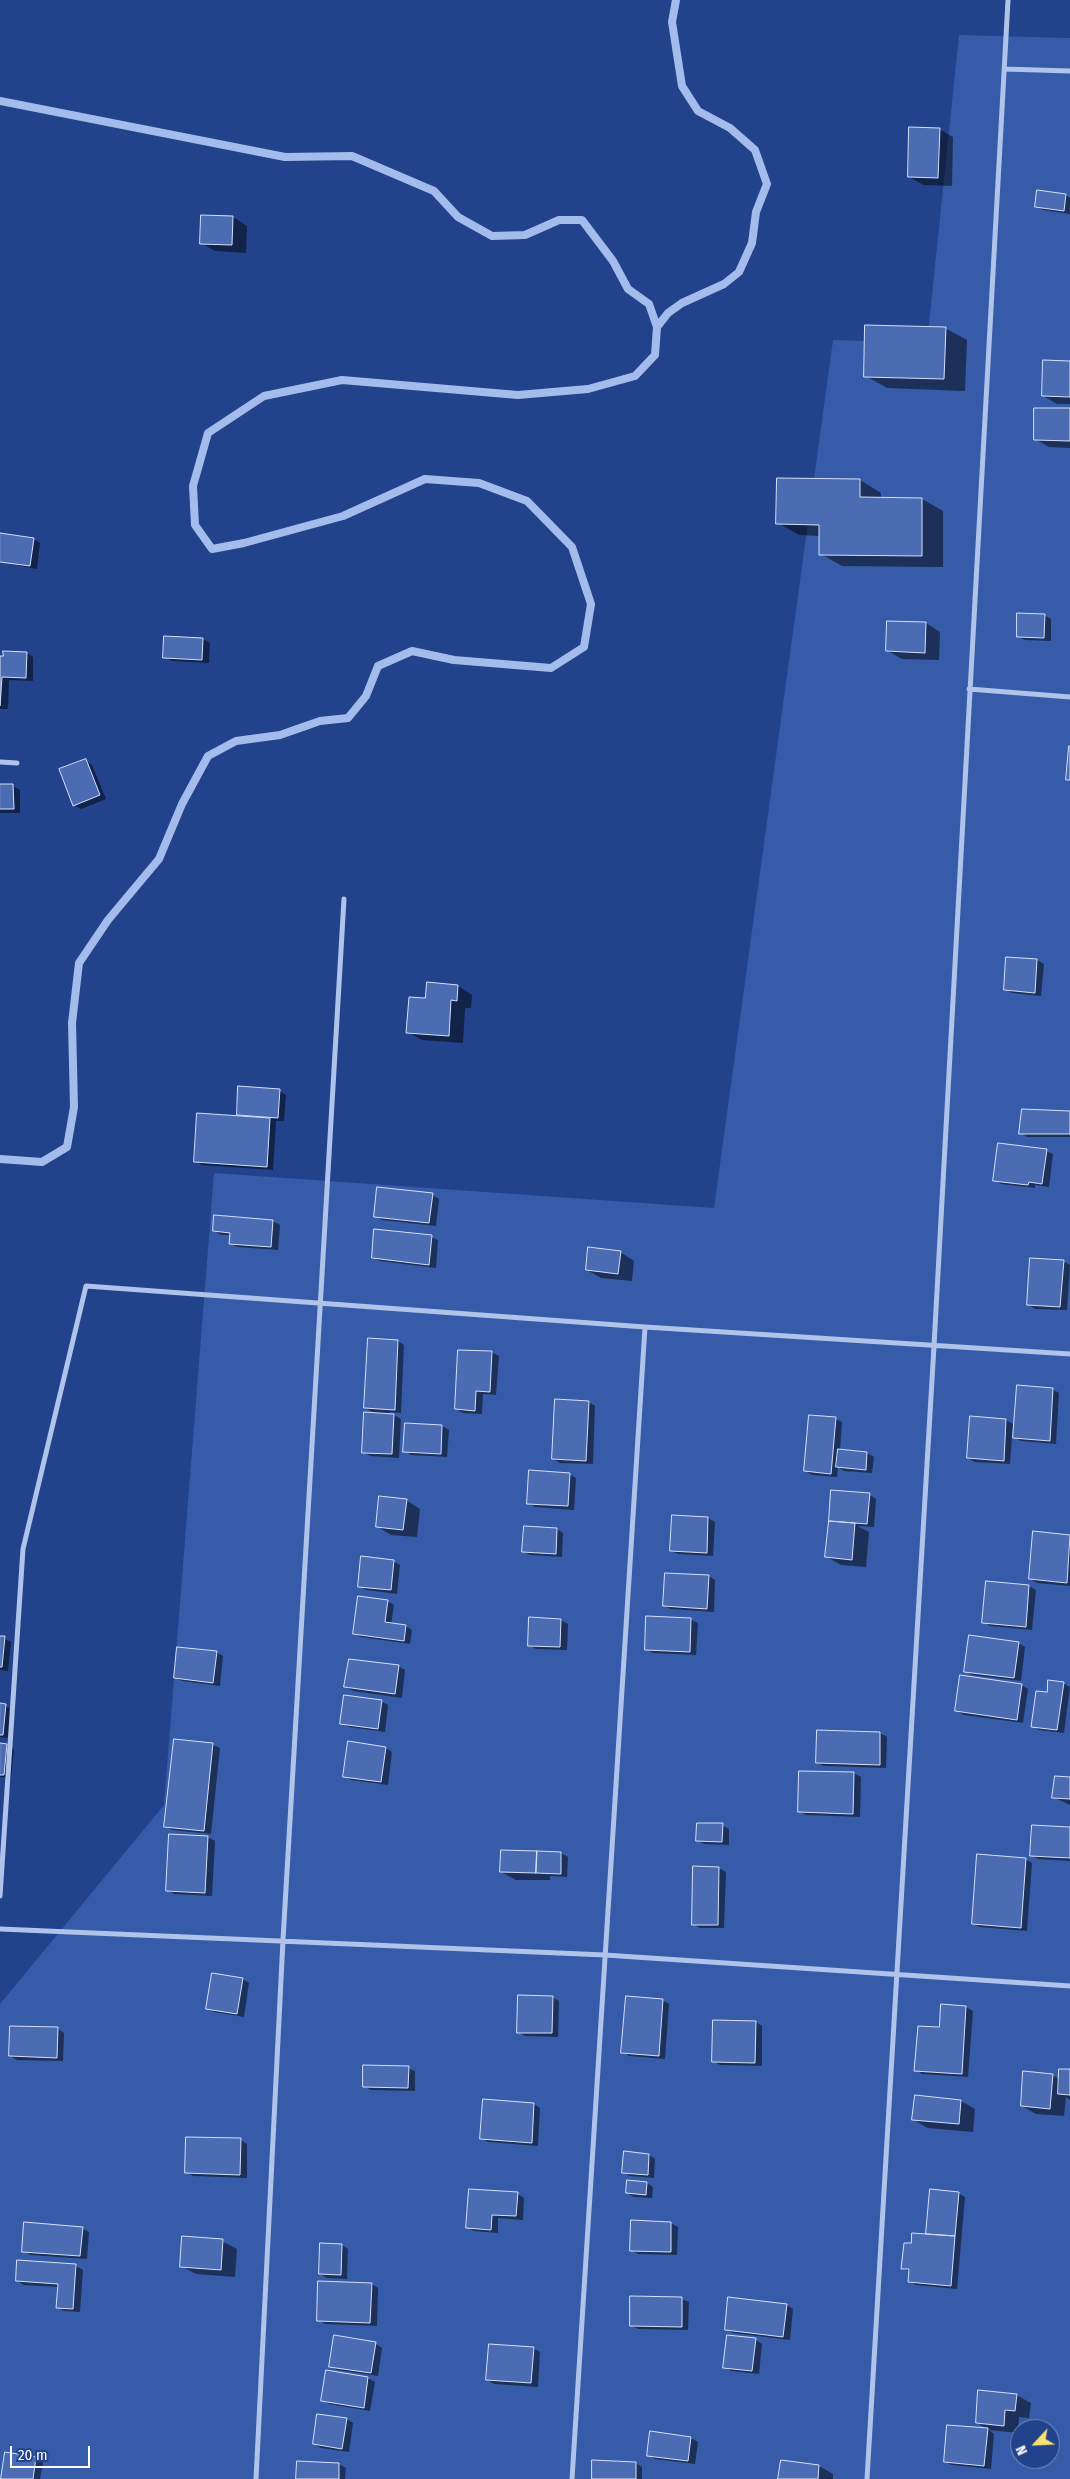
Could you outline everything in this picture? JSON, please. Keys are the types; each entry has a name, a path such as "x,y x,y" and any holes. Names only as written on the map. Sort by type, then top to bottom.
{"street":[{"path":"867,2479 934,1346 1008,0"},
{"path":"1004,69 1070,71"},
{"path":"969,689 1070,697"},
{"path":"0,762 17,763"},
{"path":"256,2479 283,1940 344,899"},
{"path":"0,1896 23,1549 86,1286 645,1327 1070,1354"},
{"path":"572,2479 645,1327"},
{"path":"0,1929 605,1955 897,1976 1070,1986"}],"shaded area":[{"path":"959,35 1070,38 1070,2479 0,2479 0,2004 164,1805 214,1173 714,1208 833,340 927,343"}],"building":[{"path":"909,127 940,128 938,178 908,177"},
{"path":"1037,190 1066,194 1064,211 1035,207"},
{"path":"201,215 233,216 232,245 200,244"},
{"path":"865,325 946,327 944,379 864,377"},
{"path":"1043,360 1070,361 1070,397 1042,396"},
{"path":"1034,408 1070,408 1070,441 1034,440"},
{"path":"777,478 860,479 860,497 922,498 922,556 819,555 819,525 776,524"},
{"path":"0,533 34,538 30,566 0,562"},
{"path":"1017,613 1045,614 1044,638 1017,637"},
{"path":"887,621 926,622 925,653 886,651"},
{"path":"164,636 203,638 202,660 163,658"},
{"path":"3,651 27,652 26,678 2,677 0,706 0,656 3,656"},
{"path":"1069,746 1070,780 1066,780"},
{"path":"86,759 100,795 73,806 59,769"},
{"path":"0,784 13,784 14,809 0,809"},
{"path":"1006,957 1037,959 1035,993 1004,990"},
{"path":"427,982 458,985 457,1001 451,1000 449,1036 406,1033 409,997 425,998"},
{"path":"238,1086 280,1089 278,1118 237,1115"},
{"path":"1022,1109 1070,1111 1070,1134 1019,1134"},
{"path":"197,1113 270,1118 267,1167 194,1162"},
{"path":"998,1143 1047,1149 1042,1184 1029,1182 1028,1185 993,1181"},
{"path":"377,1187 433,1193 429,1223 374,1217"},
{"path":"214,1215 273,1220 271,1247 229,1244 230,1233 213,1231"},
{"path":"374,1229 432,1235 429,1265 372,1258"},
{"path":"588,1247 621,1251 618,1274 586,1270"},
{"path":"1030,1258 1064,1260 1060,1307 1027,1305"},
{"path":"368,1338 398,1340 395,1410 364,1408"},
{"path":"458,1350 492,1351 490,1392 476,1391 475,1411 455,1409"},
{"path":"1017,1385 1053,1388 1050,1441 1013,1438"},
{"path":"555,1399 589,1401 586,1461 552,1459"},
{"path":"364,1412 394,1414 392,1454 362,1453"},
{"path":"809,1415 836,1417 831,1474 804,1471"},
{"path":"970,1416 1006,1419 1004,1461 967,1458"},
{"path":"405,1423 442,1425 441,1454 403,1452"},
{"path":"838,1449 867,1452 866,1470 836,1467"},
{"path":"529,1470 570,1473 568,1506 527,1504"},
{"path":"831,1490 870,1493 867,1524 829,1521"},
{"path":"379,1496 407,1499 403,1530 376,1527"},
{"path":"672,1515 708,1517 707,1553 670,1551"},
{"path":"829,1521 855,1523 852,1560 825,1557"},
{"path":"524,1526 557,1528 556,1554 522,1552"},
{"path":"1033,1531 1070,1535 1067,1583 1029,1579"},
{"path":"361,1556 394,1560 391,1590 358,1587"},
{"path":"665,1573 709,1575 707,1609 663,1606"},
{"path":"986,1581 1029,1585 1026,1627 982,1623"},
{"path":"358,1596 388,1600 385,1622 406,1625 404,1641 353,1634"},
{"path":"646,1616 691,1618 690,1652 645,1650"},
{"path":"529,1617 561,1619 560,1647 528,1646"},
{"path":"969,1635 1019,1642 1014,1678 964,1672"},
{"path":"0,1636 5,1636 2,1667 0,1667"},
{"path":"177,1647 217,1651 213,1683 174,1678"},
{"path":"349,1659 399,1665 395,1694 344,1687"},
{"path":"960,1675 1022,1684 1017,1720 955,1711"},
{"path":"1048,1680 1064,1682 1057,1730 1031,1727 1036,1691 1047,1692"},
{"path":"344,1695 382,1700 378,1729 340,1724"},
{"path":"0,1703 6,1704 3,1735 0,1735"},
{"path":"817,1730 880,1732 880,1765 816,1763"},
{"path":"174,1739 213,1743 204,1831 164,1827"},
{"path":"348,1741 386,1747 381,1782 343,1777"},
{"path":"0,1743 7,1744 4,1775 0,1775"},
{"path":"799,1771 854,1772 853,1814 798,1812"},
{"path":"1055,1776 1070,1777 1070,1799 1052,1798"},
{"path":"697,1823 723,1823 722,1842 696,1841"},
{"path":"1032,1825 1070,1827 1070,1858 1030,1856"},
{"path":"169,1834 208,1836 205,1893 166,1891"},
{"path":"501,1850 537,1851 536,1873 500,1872"},
{"path":"537,1851 561,1852 561,1874 536,1873"},
{"path":"977,1854 1026,1858 1021,1928 972,1924"},
{"path":"693,1866 719,1867 718,1925 692,1925"},
{"path":"212,1973 243,1978 237,2014 206,2009"},
{"path":"518,1995 553,1996 552,2033 517,2033"},
{"path":"626,1996 663,1999 659,2056 621,2053"},
{"path":"941,2004 966,2006 962,2074 914,2071 918,2026 939,2027"},
{"path":"713,2020 756,2021 755,2063 712,2062"},
{"path":"10,2026 58,2027 57,2058 9,2056"},
{"path":"363,2065 409,2066 408,2088 363,2087"},
{"path":"1059,2069 1070,2069 1070,2095 1058,2094"},
{"path":"1023,2071 1053,2074 1050,2109 1021,2106"},
{"path":"915,2095 961,2100 959,2124 912,2120"},
{"path":"483,2099 534,2103 532,2143 480,2139"},
{"path":"186,2137 241,2138 240,2175 185,2173"},
{"path":"624,2151 649,2154 648,2175 622,2173"},
{"path":"627,2180 647,2182 646,2195 626,2193"},
{"path":"469,2189 518,2192 516,2216 492,2215 491,2230 466,2228"},
{"path":"930,2189 959,2192 955,2236 926,2234"},
{"path":"631,2220 671,2222 671,2252 630,2251"},
{"path":"24,2222 83,2227 80,2256 22,2252"},
{"path":"912,2233 955,2236 951,2286 908,2282 909,2269 901,2269 904,2243 911,2243"},
{"path":"182,2236 223,2239 221,2270 180,2267"},
{"path":"320,2243 342,2244 341,2275 319,2274"},
{"path":"17,2260 76,2264 73,2309 56,2308 58,2284 16,2281"},
{"path":"318,2281 372,2283 370,2323 317,2321"},
{"path":"630,2296 682,2297 682,2327 630,2326"},
{"path":"728,2297 787,2304 783,2337 725,2330"},
{"path":"334,2335 376,2342 371,2373 329,2367"},
{"path":"727,2335 756,2338 752,2371 723,2368"},
{"path":"489,2344 534,2347 531,2383 486,2380"},
{"path":"326,2370 368,2377 364,2408 321,2401"},
{"path":"978,2390 1017,2394 1015,2411 1005,2410 1004,2426 976,2423"},
{"path":"317,2414 347,2418 342,2449 313,2444"},
{"path":"947,2425 988,2428 984,2466 944,2462"},
{"path":"650,2431 691,2437 688,2461 647,2456"},
{"path":"5,2452 36,2457 33,2479 1,2479"},
{"path":"592,2460 636,2462 636,2479 592,2479"},
{"path":"781,2460 819,2465 818,2479 778,2479"},
{"path":"297,2461 339,2463 339,2479 296,2479"}],"waterway":[{"path":"657,327 668,313 682,303 724,284 739,272 752,243 756,212 767,184 755,150 730,128 698,111 682,86 672,22 676,0"},
{"path":"0,101 285,157 352,156 434,191 458,217 492,236 525,235 559,220 582,220 613,261 628,289 649,304 657,327 655,355 635,376 588,389 518,395 342,380 264,396 208,433 193,486 195,525 212,549 244,543 343,516 425,479 479,483 527,501 572,547 591,604 584,647 551,668 454,660 412,651 378,666 366,696 348,718 320,721 280,735 236,741 208,756 182,804 159,859 108,920 79,963 72,1023 74,1107 67,1147 42,1162 0,1159"}]}
